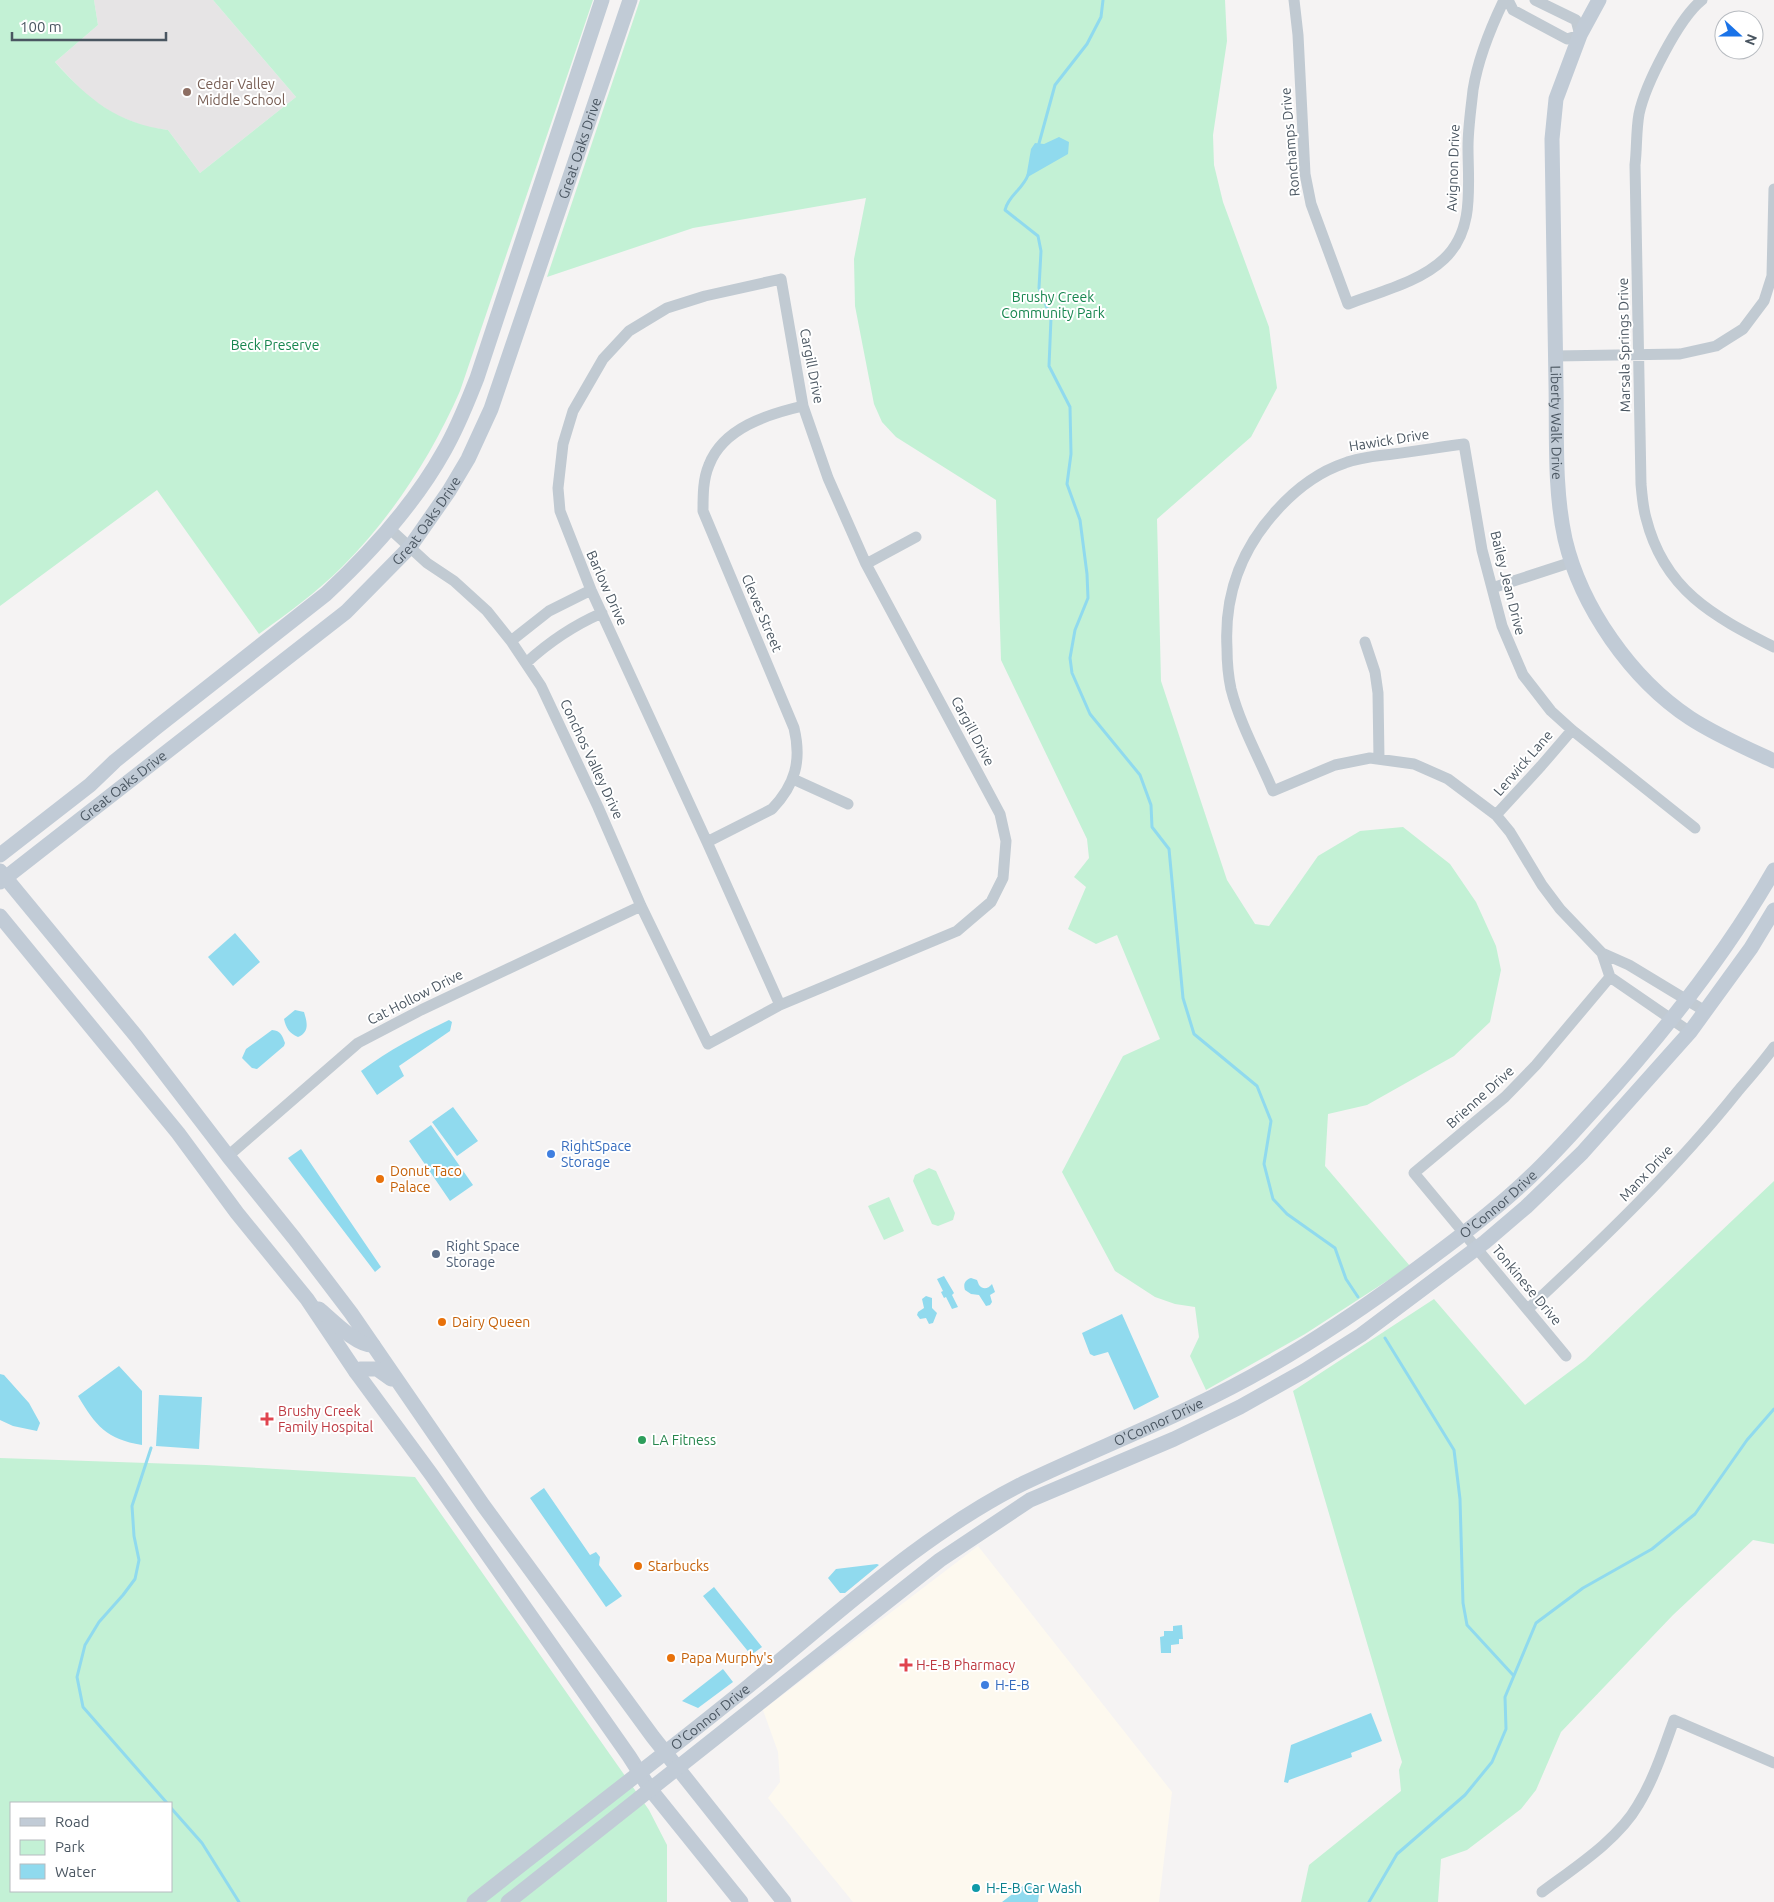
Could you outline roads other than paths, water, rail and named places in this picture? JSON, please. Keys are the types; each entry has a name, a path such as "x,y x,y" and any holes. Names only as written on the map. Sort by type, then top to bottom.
{"main road":[{"name":"Great Oaks Drive","path":"0,855 90,784 156,727 326,594 352,570 390,529 436,465 460,419 477,378 602,0"},
{"name":"Great Oaks Drive","path":"2,877 346,612 410,547 449,491 468,459 491,409 630,0"},
{"name":"Liberty Walk Drive","path":"1599,0 1580,36 1556,99 1552,139 1558,473 1560,507 1565,538 1572,562 1587,599 1626,660 1659,693 1689,718 1722,737 1774,761"},
{"name":"O'Connor Drive","path":"474,1902 665,1753 838,1613 949,1528 1000,1495 1198,1404 1270,1366 1340,1323 1390,1289 1465,1233 1529,1178 1622,1079 1672,1018 1727,943 1774,870"},
{"path":"2,877 136,1036 294,1238 351,1313 483,1505 665,1753 784,1902"},
{"name":"O'Connor Drive","path":"508,1902 940,1560 1030,1500 1174,1439 1240,1407 1304,1372 1361,1335 1477,1248 1526,1207 1582,1153 1690,1032 1751,948 1774,910"},
{"path":"0,916 178,1133 237,1213 306,1299 650,1789 741,1902"},
{"path":"306,1299 360,1342 373,1345"},
{"path":"356,1372 360,1369 377,1369 400,1386"},
{"path":"851,1631 850,1623 856,1610 923,1556 949,1528"},
{"path":"789,1680 808,1654 840,1627 838,1613"}],"street":[{"name":"Ronchamps Drive","path":"1294,0 1298,34 1305,174 1311,204 1348,304"},
{"name":"Avignon Drive","path":"1348,304 1428,273 1445,258 1459,240 1469,205 1469,125 1474,88 1481,56 1504,0"},
{"path":"1508,0 1513,10 1566,39 1580,36 1576,20 1535,0"},
{"name":"Marsala Springs Drive","path":"1702,0 1678,29 1655,71 1639,114 1636,165 1640,484 1646,518 1658,551 1676,580 1701,605 1728,624 1774,647"},
{"path":"1555,356 1680,354 1716,346 1743,329 1764,301 1772,276 1774,189"},
{"name":"Cargill Drive","path":"708,1044 780,1005 957,931 991,902 1003,878 1006,841 1000,814 866,564 828,478 803,406 781,279"},
{"name":"Barlow Drive","path":"780,1005 591,590 560,511 558,488 563,444 573,411 602,359 629,331 667,308 705,296 781,279"},
{"name":"Cleves Street","path":"707,842 772,809 780,801 793,779 798,759 798,744 794,728 703,511 703,490 708,465 718,448 743,427 766,417 803,406"},
{"name":"Bailey Jean Drive","path":"1464,444 1482,550 1508,643 1523,674 1551,711 1572,730 1695,828"},
{"name":"Hawick Drive","path":"1379,759 1352,760 1335,764 1273,791 1237,706 1228,670 1226,639 1231,588 1245,554 1265,523 1288,497 1316,476 1360,458 1464,444"},
{"name":"Conchos Valley Drive","path":"390,529 426,563 454,581 486,611 511,641 541,686 598,807 641,906 708,1044"},
{"path":"866,564 916,536"},
{"path":"1492,588 1572,562"},
{"path":"511,641 549,611 591,590"},
{"path":"526,662 552,640 580,623 602,614"},
{"path":"1365,642 1375,672 1378,693 1379,759 1414,764 1448,779 1496,815 1510,832 1542,885 1560,909 1602,953 1629,965 1705,1011"},
{"name":"Lerwick Lane","path":"1496,815 1542,766 1572,730"},
{"path":"793,779 848,804"},
{"name":"Cat Hollow Drive","path":"228,1156 358,1043 428,1006 641,906"},
{"path":"1602,953 1610,977 1690,1032"},
{"name":"Brienne Drive","path":"1465,1233 1414,1173 1505,1097 1536,1065 1610,977"},
{"name":"Manx Drive","path":"1528,1309 1618,1224 1661,1180 1712,1124 1774,1049"},
{"name":"Tonkinese Drive","path":"1465,1233 1566,1356"},
{"path":"1542,1892 1621,1828 1638,1806 1674,1720 1774,1763"}],"water":[{"path":"1059,137 1069,142 1068,154 1026,178 1031,149 1035,143 1044,144"},
{"path":"235,933 260,962 233,986 208,957"},
{"path":"295,1010 304,1012 307,1023 306,1030 298,1037 288,1030 284,1019"},
{"path":"449,1020 452,1022 450,1031 399,1066 404,1076 377,1095 361,1071 404,1043"},
{"path":"272,1030 281,1034 285,1043 284,1046 257,1069 252,1068 242,1058 246,1049"},
{"path":"453,1107 478,1141 457,1156 432,1122"},
{"path":"431,1125 473,1185 450,1201 409,1141"},
{"path":"301,1149 381,1267 375,1272 288,1158"},
{"path":"944,1276 954,1293 952,1295 958,1307 952,1309 941,1292 943,1291 937,1279"},
{"path":"971,1278 977,1280 979,1285 984,1288 992,1284 995,1292 990,1295 992,1302 990,1305 986,1306 979,1295 971,1294 965,1290 965,1282"},
{"path":"926,1296 932,1298 932,1308 937,1313 933,1323 929,1324 926,1318 920,1319 917,1315 924,1308 922,1299"},
{"path":"1122,1314 1159,1397 1134,1410 1108,1352 1094,1356 1090,1354 1082,1333"},
{"path":"119,1366 142,1391 142,1445 119,1439 103,1430 78,1396"},
{"path":"0,1374 4,1375 29,1403 40,1423 37,1431 13,1426 0,1420"},
{"path":"159,1395 202,1397 199,1449 156,1446"},
{"path":"544,1488 590,1555 596,1552 600,1557 599,1565 622,1596 606,1607 530,1498"},
{"path":"879,1565 845,1593 840,1593 828,1578 836,1569"},
{"path":"714,1587 762,1647 751,1655 703,1596"},
{"path":"1182,1625 1183,1639 1179,1639 1179,1644 1171,1645 1171,1653 1161,1653 1160,1637 1164,1636 1164,1631 1173,1631 1173,1626"},
{"path":"723,1669 733,1682 698,1708 682,1701"},
{"path":"1371,1713 1382,1741 1351,1753 1352,1757 1289,1780 1288,1783 1284,1782 1291,1745"},
{"path":"1028,1882 1031,1883 1039,1894 1038,1902 1002,1902"}],"waterway":[{"path":"1038,147 1055,85 1087,44 1101,17 1103,0"},
{"path":"1028,175 1009,201 1005,210 1038,236 1041,251 1039,288 1051,318 1049,366 1070,407 1071,454 1067,484 1080,520 1088,598 1075,630 1070,658 1072,673 1090,714 1140,775 1151,805 1152,827 1169,849 1183,998 1194,1034 1257,1086 1271,1121 1264,1164 1273,1199 1287,1214 1335,1248 1346,1279 1358,1297"},
{"path":"1385,1338 1454,1450 1460,1499 1463,1603 1467,1625 1513,1675"},
{"path":"1369,1902 1397,1854 1465,1795 1492,1762 1506,1729 1505,1697 1536,1623 1583,1588 1652,1549 1695,1514 1747,1440 1774,1409"},
{"path":"151,1448 132,1506 134,1536 139,1560 135,1579 99,1622 85,1645 77,1677 83,1707 166,1802"},
{"path":"172,1809 202,1843 239,1902"}],"place":[{"name":"Cedar Valley Middle School","path":"187,92"},
{"name":"RightSpace Storage","path":"551,1154"},
{"name":"Donut Taco Palace","path":"380,1179"},
{"name":"Right Space Storage","path":"436,1254"},
{"name":"Dairy Queen","path":"442,1322"},
{"name":"Brushy Creek Family Hospital","path":"267,1419"},
{"name":"LA Fitness","path":"642,1440"},
{"name":"Starbucks","path":"638,1566"},
{"name":"Papa Murphy's","path":"671,1658"},
{"name":"H-E-B Pharmacy","path":"906,1665"},
{"name":"H-E-B","path":"985,1685"},
{"name":"H-E-B Car Wash","path":"976,1888"}],"park label":[{"name":"Brushy Creek Community Park","path":"1053,306"},
{"name":"Beck Preserve","path":"275,345"}]}
